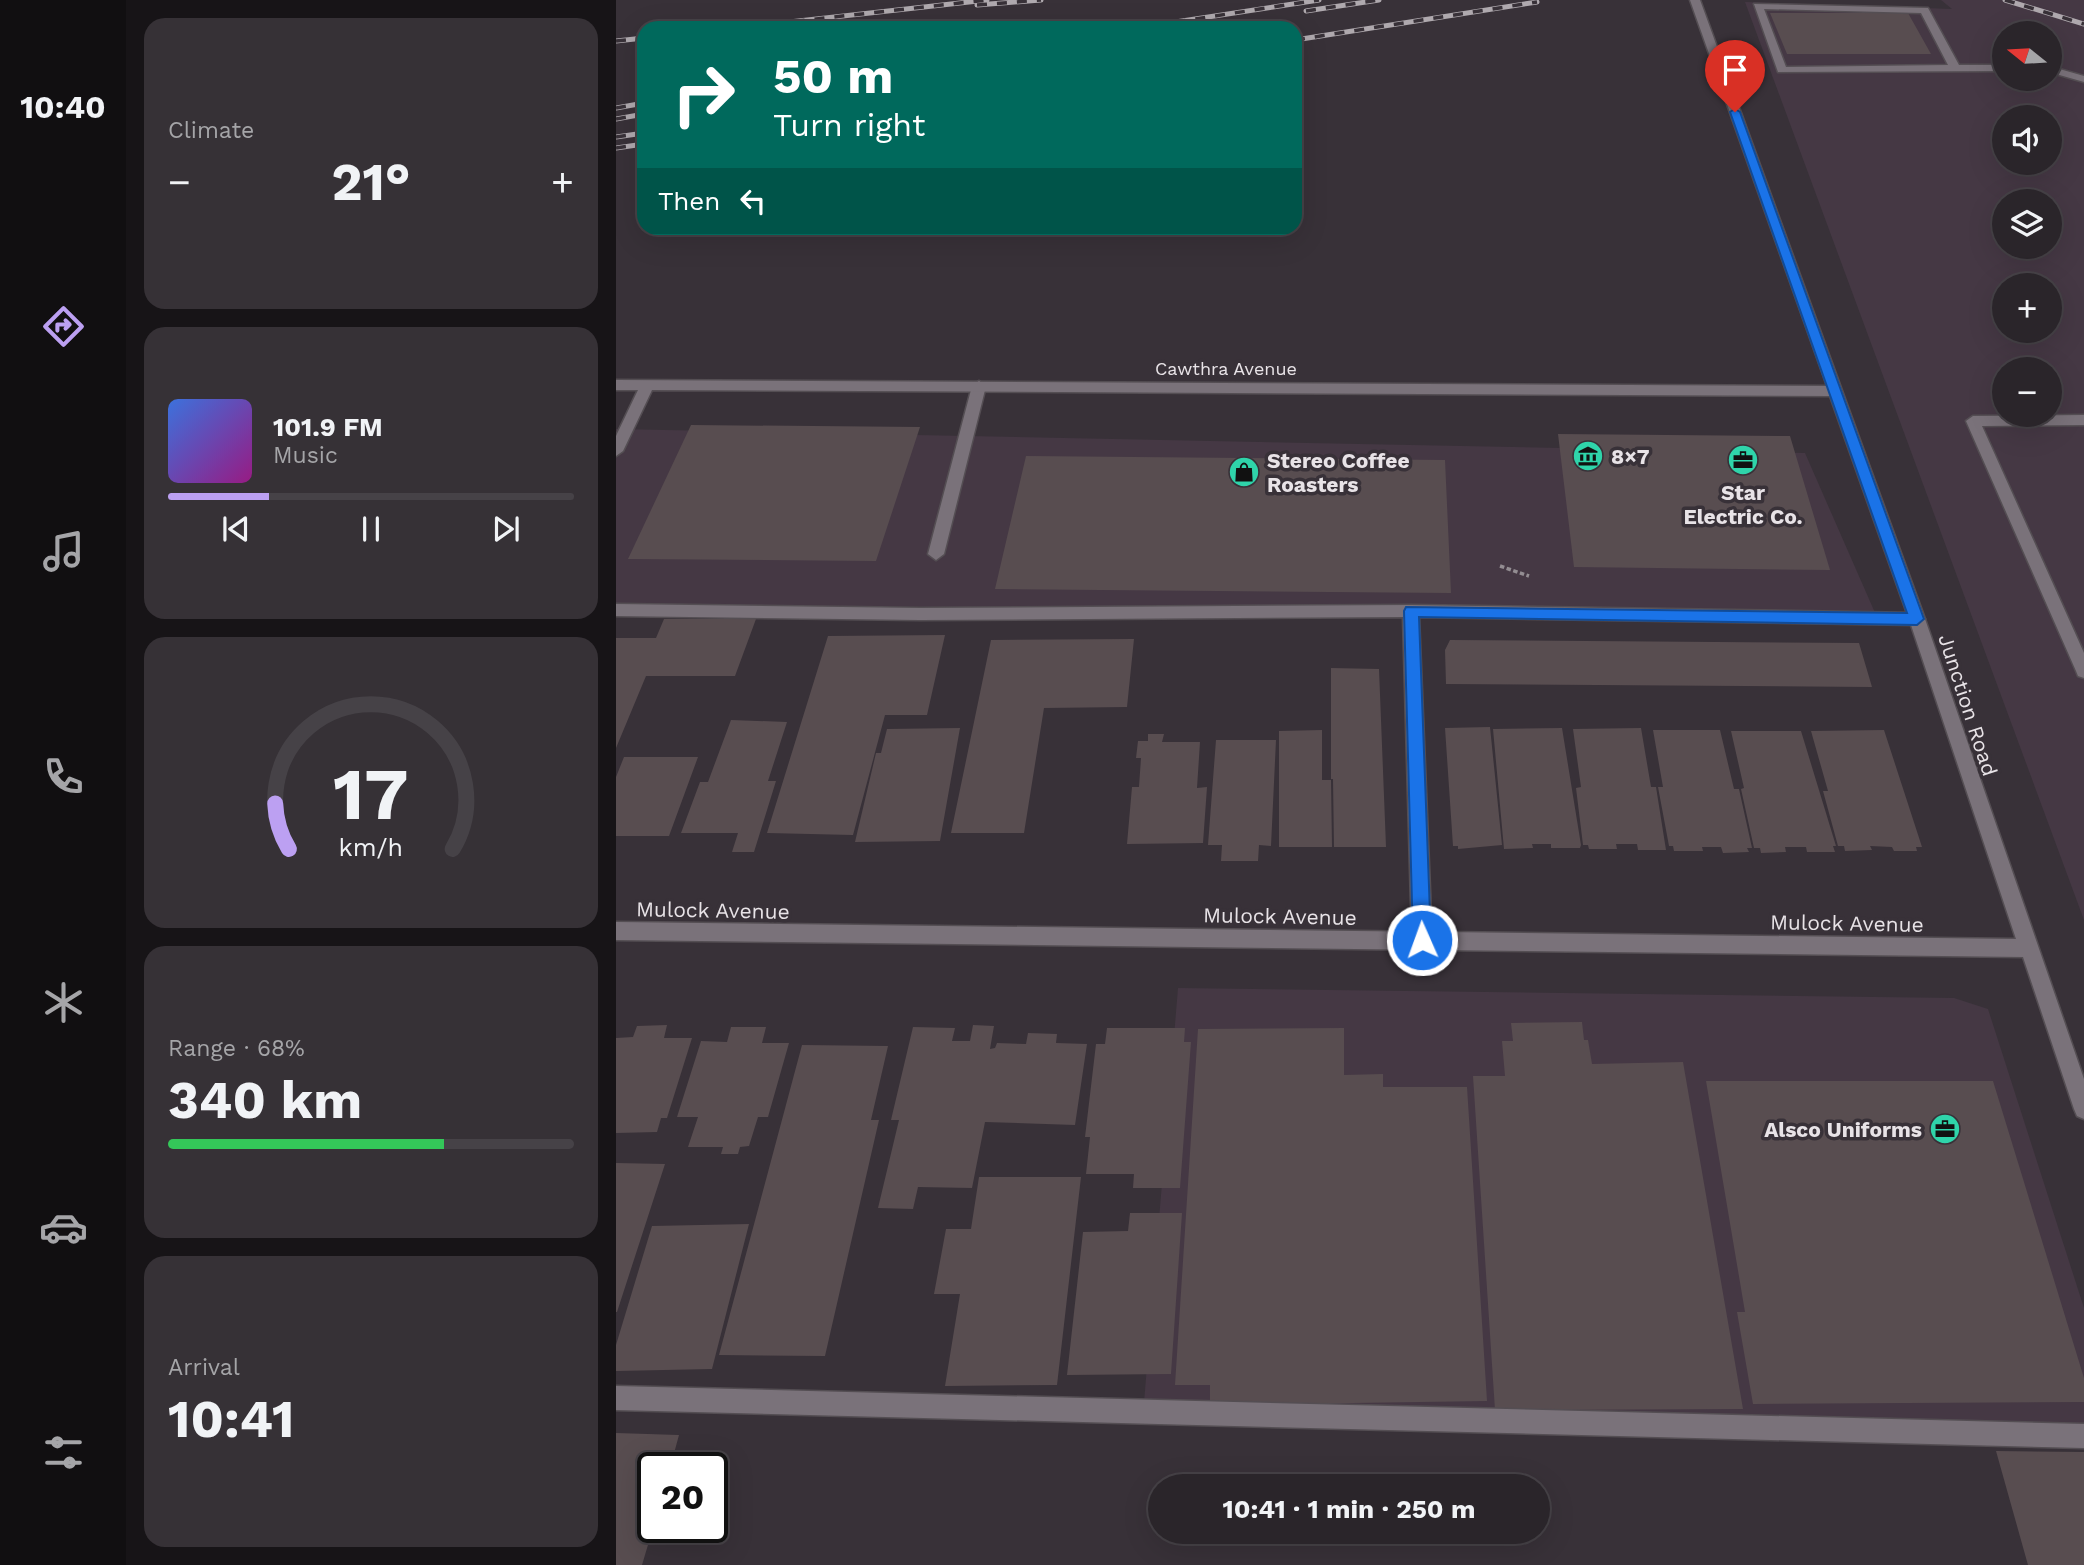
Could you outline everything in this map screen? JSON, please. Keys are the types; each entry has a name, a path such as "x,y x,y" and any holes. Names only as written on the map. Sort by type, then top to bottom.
{"street":[{"name":"Junction Road","path":"1695,0 1917,619 2084,1109"},
{"path":"1955,68 1924,10 1758,6 1782,70 1992,68"},
{"path":"2062,73 2084,79"},
{"name":"Cawthra Avenue","path":"616,385 1836,391"},
{"path":"616,451 647,385"},
{"path":"936,554 979,386"},
{"path":"2084,420 1973,421 2084,671"},
{"path":"616,610 920,614 1411,611 1917,619"},
{"path":"1411,611 1422,940"},
{"name":"Mulock Avenue","path":"616,932 2027,948"},
{"path":"616,1398 2084,1436"}],"shaded area":[{"path":"1941,0 2084,0 2084,920 1745,2 1952,9"},
{"path":"616,429 1805,453 1876,615 616,604"},
{"path":"1178,988 1954,998 1988,1009 2084,1308 2084,1435 1143,1415"}],"building":[{"path":"1770,13 1908,13 1931,54 1787,54"},
{"path":"691,425 920,427 876,561 628,559"},
{"path":"1558,434 1790,436 1830,570 1574,567"},
{"path":"1026,456 1445,460 1451,593 995,589"},
{"path":"664,619 756,619 735,676 646,676 616,748 616,638 656,638"},
{"path":"945,635 927,715 885,715 853,835 767,833 828,636"},
{"path":"1134,639 1127,707 1044,708 1024,833 951,833 991,640"},
{"path":"1450,640 1859,643 1872,687 1446,684 1445,650"},
{"path":"1331,668 1379,669 1386,847 1334,847"},
{"path":"731,720 787,722 768,781 776,781 754,852 732,852 738,833 681,833 700,782 708,782"},
{"path":"1490,727 1502,845 1458,849 1458,846 1453,846 1445,728"},
{"path":"960,728 940,841 855,842 876,753 881,753 887,729"},
{"path":"1562,728 1580,848 1551,848 1551,844 1532,844 1533,848 1504,849 1493,729"},
{"path":"1641,728 1651,787 1656,787 1666,850 1638,850 1637,844 1616,844 1617,849 1589,849 1588,845 1583,845 1576,788 1581,787 1573,729"},
{"path":"1322,730 1322,780 1331,780 1332,847 1279,847 1279,731"},
{"path":"1653,730 1720,730 1734,789 1739,789 1752,848 1747,848 1749,852 1723,853 1721,847 1702,847 1703,851 1674,851 1673,846 1669,846 1658,787 1663,787"},
{"path":"1884,730 1922,847 1916,847 1917,851 1894,851 1892,847 1870,846 1872,850 1845,851 1844,846 1838,846 1823,791 1828,791 1811,731"},
{"path":"1731,731 1801,731 1836,846 1833,846 1835,852 1807,852 1806,847 1785,847 1786,852 1761,853 1760,848 1754,848"},
{"path":"1148,734 1164,734 1162,742 1200,742 1197,788 1207,787 1203,843 1127,844 1132,787 1139,787 1141,758 1136,758 1138,741 1148,741"},
{"path":"1216,740 1276,740 1271,846 1259,845 1258,861 1221,861 1222,845 1208,845"},
{"path":"624,757 698,757 669,836 616,836 616,777"},
{"path":"1582,1022 1584,1040 1588,1040 1592,1064 1683,1062 1743,1409 1495,1410 1473,1076 1505,1076 1502,1041 1513,1041 1511,1023"},
{"path":"667,1025 664,1038 692,1038 667,1118 661,1118 657,1132 616,1133 616,1038 633,1037 637,1026"},
{"path":"973,1025 994,1026 990,1049 995,1048 997,1043 1026,1044 1028,1033 1057,1034 1056,1043 1087,1044 1075,1125 985,1122 972,1188 918,1187 913,1209 878,1208 899,1120 891,1120 913,1027 955,1028 952,1041 970,1041"},
{"path":"731,1027 766,1027 762,1043 789,1043 768,1117 758,1117 749,1146 740,1147 738,1154 721,1154 723,1147 688,1147 698,1117 677,1117 701,1041 727,1042"},
{"path":"1107,1028 1185,1028 1184,1042 1191,1042 1180,1188 1133,1188 1134,1174 1086,1174 1090,1137 1085,1137 1096,1044 1105,1044"},
{"path":"1344,1028 1344,1075 1383,1074 1383,1087 1467,1087 1487,1401 1210,1405 1210,1385 1175,1385 1198,1029"},
{"path":"802,1045 888,1046 871,1120 879,1120 825,1356 719,1355"},
{"path":"1706,1081 1993,1081 2084,1378 2084,1402 1753,1404 1737,1312 1745,1312"},
{"path":"616,1163 665,1164 617,1312 616,1312"},
{"path":"979,1177 1081,1177 1057,1385 945,1386 960,1294 934,1294 946,1229 971,1229"},
{"path":"1130,1213 1182,1213 1171,1374 1067,1375 1083,1232 1128,1231"},
{"path":"749,1224 712,1369 616,1371 616,1345 652,1226"},
{"path":"616,1433 679,1435 674,1452 637,1452 637,1543 649,1543 642,1565 616,1565"},
{"path":"1996,1451 2084,1452 2084,1565 2028,1565"}],"railway":[{"path":"798,21 987,0"},
{"path":"977,5 1041,0"},
{"path":"1182,21 1319,0"},
{"path":"1306,11 1379,0"},
{"path":"2005,0 2084,24"},
{"path":"1302,39 1537,2"},
{"path":"616,41 637,39"},
{"path":"616,108 637,104"},
{"path":"616,119 637,115"},
{"path":"616,137 637,134"},
{"path":"616,148 637,145"}],"place":[{"name":"8×7","path":"1588,456"},
{"name":"Star Electric Co.","path":"1743,460"},
{"name":"Stereo Coffee Roasters","path":"1244,472"},
{"name":"Alsco Uniforms","path":"1945,1129"}],"route":[{"path":"1422,940 1411,611 1917,619 1735,112"}]}
